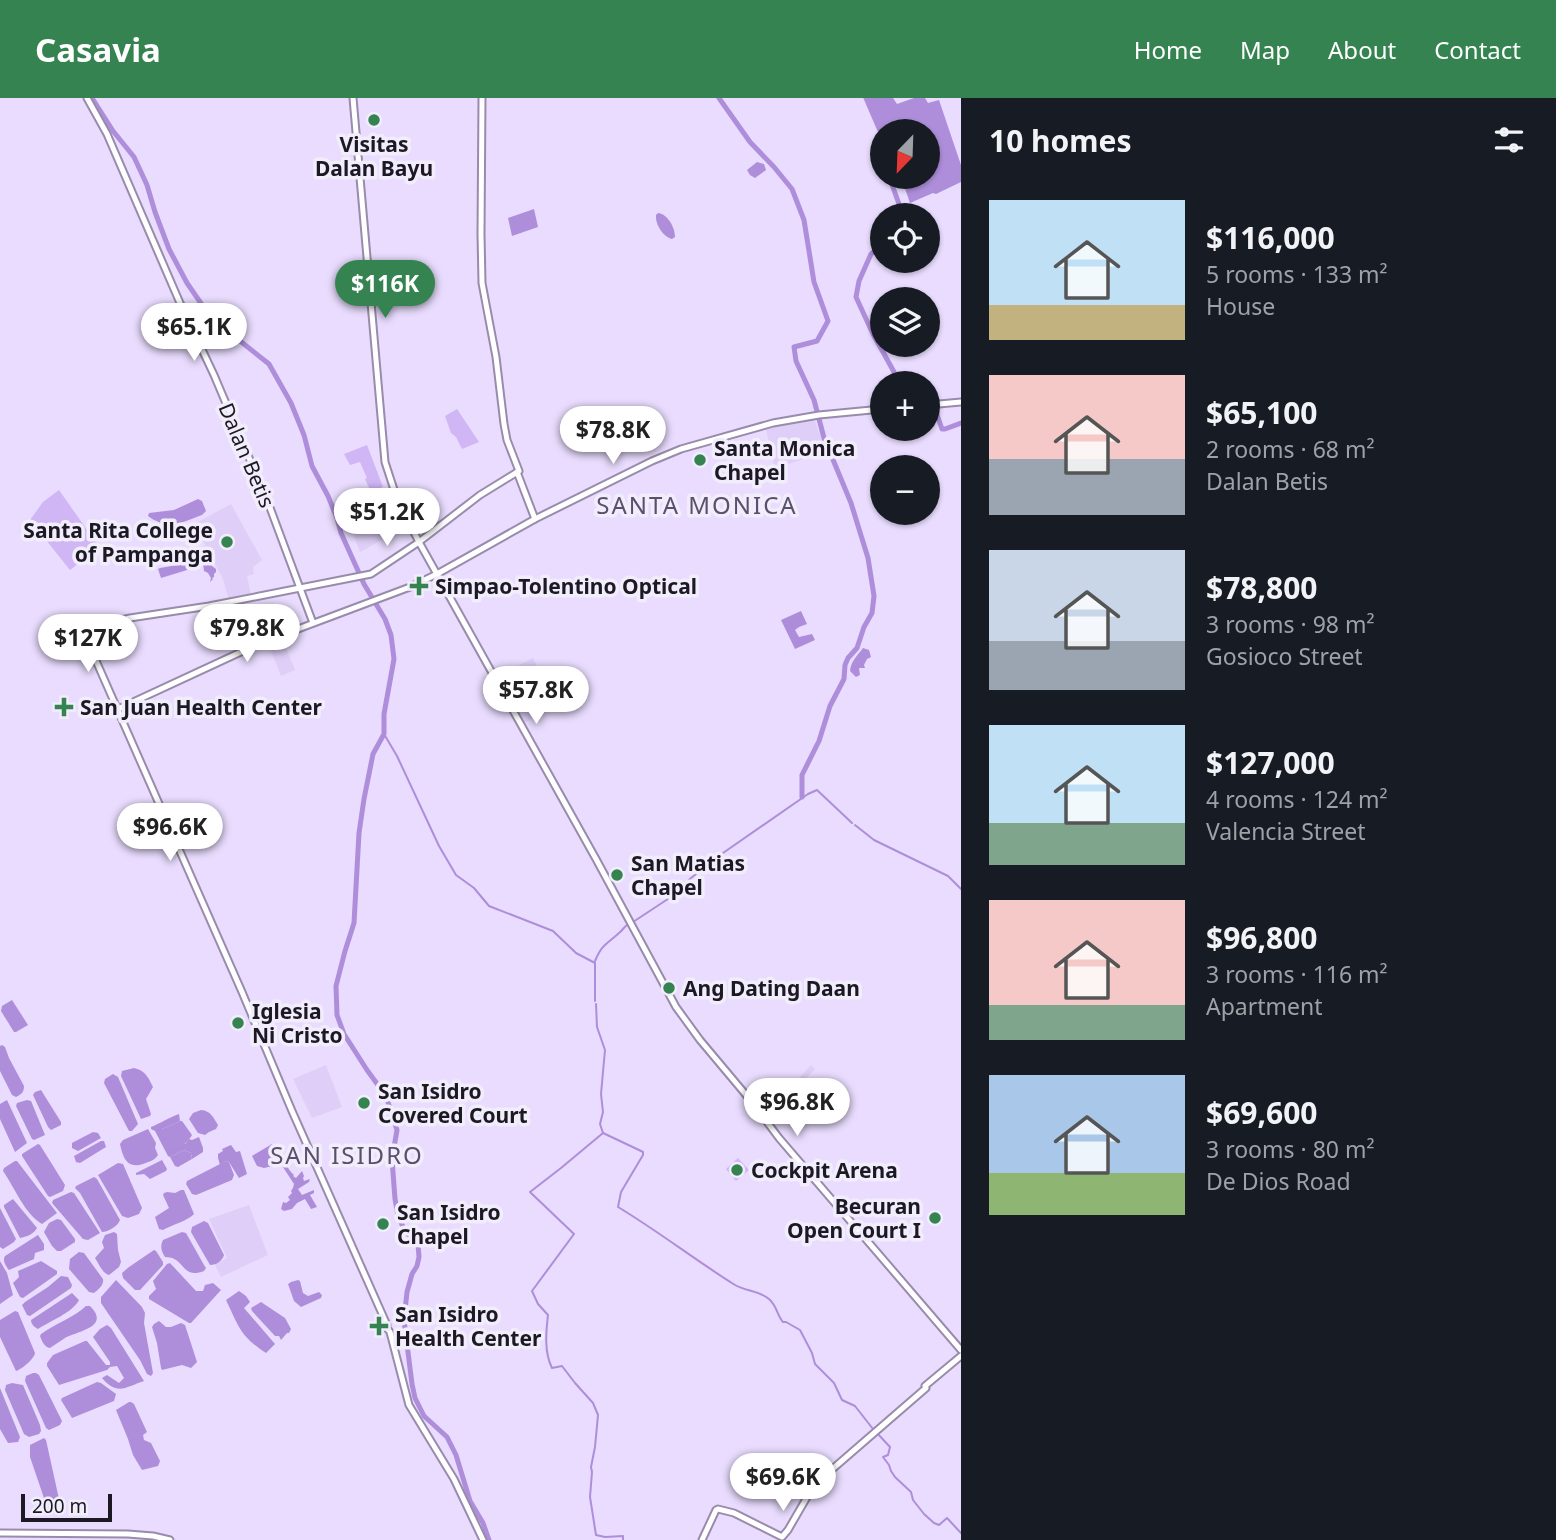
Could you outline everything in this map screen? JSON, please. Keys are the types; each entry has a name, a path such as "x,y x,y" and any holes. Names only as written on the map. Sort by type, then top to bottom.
{"street":[{"name":"Dalan Betis","path":"87,98 107,134 208,363 269,505 313,623"},
{"path":"353,98 385,462 397,499 676,1007 779,1138 961,1350"},
{"path":"482,98 482,283 496,357 503,424 535,519"},
{"path":"940,403 961,402"},
{"path":"118,709 258,644 370,603 437,574 535,519 681,449 773,423 870,410"},
{"path":"483,1540 454,1479 409,1405 390,1332 82,629 372,574 473,500 517,472"},
{"path":"702,1540 718,1509 734,1513 782,1537 814,1485 961,1356"},
{"path":"0,1533 128,1534 170,1540"}],"shaded area":[{"path":"868,98 893,98 897,104 914,98 925,98 928,103 939,100 961,165 961,182 910,203 905,189 940,189 940,119 877,119"},
{"path":"757,162 764,164 766,170 755,178 747,170"},
{"path":"534,209 538,227 512,236 508,218"},
{"path":"658,213 665,216 672,226 675,237 672,239 658,226"},
{"path":"457,409 479,442 462,449 451,433 445,416"},
{"path":"814,419 826,451 775,469 766,429"},
{"path":"367,445 383,487 371,492 360,462 350,465 344,454"},
{"path":"59,490 99,547 70,570 30,520 43,502"},
{"path":"391,495 408,528 360,552 346,515"},
{"path":"198,499 202,501 206,511 187,521 169,524 155,521 148,516 149,513 174,510"},
{"name":"Santa Rita College of Pampanga","path":"231,504 262,560 253,567 254,574 247,576 251,595 229,600 223,579 194,524"},
{"path":"204,551 216,569 210,582 211,578 204,571 203,563 196,558"},
{"path":"189,563 187,570 161,578 158,569"},
{"path":"247,608 257,644 241,648 231,613"},
{"path":"269,609 273,623 257,628 253,613"},
{"path":"801,611 807,624 795,630 799,637 812,634 815,640 795,649 781,620"},
{"path":"282,638 295,670 281,676 268,643"},
{"path":"863,648 869,650 871,657 867,659 865,668 859,668 860,675 856,677 850,671"},
{"path":"533,658 557,706 524,723 499,678"},
{"path":"12,1000 28,1025 16,1032 1,1011 2,1006"},
{"path":"2,1045 24,1086 22,1093 16,1097 12,1095 0,1071"},
{"path":"326,1065 342,1107 312,1118 293,1079"},
{"path":"811,1065 815,1069 788,1098 784,1095"},
{"path":"134,1068 148,1077 153,1087 146,1099 151,1114 141,1119 121,1076 122,1071"},
{"path":"113,1074 118,1077 138,1124 132,1131 129,1131 104,1083 105,1079"},
{"path":"41,1090 61,1122 61,1125 51,1130 33,1095"},
{"path":"7,1100 27,1143 15,1152 0,1119 0,1104"},
{"path":"31,1101 45,1135 34,1140 16,1106 17,1103"},
{"path":"201,1110 209,1113 218,1125 205,1135 198,1133 189,1119 193,1113"},
{"path":"179,1114 180,1121 162,1129 185,1144 189,1139 199,1137 203,1152 192,1159 191,1153 184,1150 168,1156 155,1131 151,1129"},
{"path":"180,1121 192,1135 182,1145 167,1149 162,1129"},
{"path":"148,1129 156,1143 158,1155 143,1164 129,1164 120,1144 123,1140"},
{"path":"93,1132 98,1133 101,1138 78,1151 72,1148 72,1143"},
{"path":"104,1141 106,1147 80,1163 76,1162 74,1156"},
{"path":"38,1144 65,1185 63,1191 50,1197 22,1156"},
{"path":"272,1144 281,1158 288,1155 290,1157 287,1165 293,1176 296,1178 302,1171 304,1181 310,1179 298,1189 302,1195 314,1190 310,1195 317,1207 311,1209 305,1199 292,1209 281,1209 283,1202 290,1200 288,1197 294,1184 281,1164 264,1168 257,1166 252,1156"},
{"path":"231,1145 236,1152 240,1151 247,1174 239,1178 229,1162 220,1165 218,1158 222,1149"},
{"path":"184,1150 191,1153 192,1159 175,1166 170,1157"},
{"name":"Cockpit Arena","path":"738,1158 749,1170 736,1181 726,1169"},
{"path":"162,1160 166,1171 150,1179 144,1174 136,1175 136,1173"},
{"path":"15,1161 57,1213 42,1224 25,1207 3,1171"},
{"path":"226,1161 229,1162 234,1175 232,1180 196,1195 192,1194 187,1181"},
{"path":"118,1163 123,1164 142,1208 139,1214 128,1218 122,1216 98,1175"},
{"path":"94,1177 120,1220 104,1232 75,1188"},
{"path":"184,1190 194,1214 163,1230 159,1229 155,1217 169,1208 164,1193"},
{"path":"71,1192 100,1233 88,1240 83,1239 52,1203"},
{"path":"13,1199 37,1228 25,1237 20,1238 4,1207"},
{"path":"249,1205 268,1255 221,1277 215,1265 227,1258 209,1219"},
{"path":"0,1208 16,1239 3,1249 0,1247"},
{"path":"61,1220 75,1239 75,1242 61,1251 52,1246 44,1232 49,1223"},
{"path":"204,1221 208,1223 224,1255 213,1265 210,1265 191,1232 192,1227"},
{"path":"114,1232 117,1234 121,1262 109,1275 95,1258 104,1248 102,1242 105,1235"},
{"path":"182,1232 186,1233 206,1268 204,1271 191,1273 177,1260 165,1257 161,1246 163,1240"},
{"path":"38,1235 44,1244 44,1250 35,1253 34,1259 9,1270 4,1261 5,1256"},
{"path":"154,1250 163,1265 140,1290 135,1290 123,1278 122,1273"},
{"path":"79,1252 84,1253 103,1279 102,1285 94,1293 89,1292 69,1269 70,1259"},
{"path":"0,1261 7,1273 13,1295 0,1304"},
{"path":"41,1261 57,1271 57,1274 23,1298 20,1297 13,1283 19,1277 18,1271"},
{"path":"170,1263 196,1291 203,1291 205,1285 213,1283 221,1290 191,1323 149,1299 156,1289 153,1281"},
{"path":"61,1276 68,1277 71,1288 30,1316 27,1315 22,1305"},
{"path":"116,1280 145,1313 144,1323 153,1373 151,1376 147,1374 101,1303 101,1297"},
{"path":"298,1280 303,1293 308,1296 319,1292 321,1298 301,1307 294,1301 288,1284"},
{"path":"239,1291 250,1302 244,1308 275,1344 266,1353 245,1336 226,1300"},
{"path":"72,1293 79,1300 76,1305 38,1329 33,1325 31,1320"},
{"path":"261,1302 285,1318 291,1329 281,1340 252,1311 251,1308"},
{"path":"90,1306 95,1313 95,1324 50,1348 45,1345 41,1334"},
{"path":"15,1311 18,1312 35,1353 27,1364 16,1371 0,1337 0,1320"},
{"path":"159,1321 166,1327 181,1323 185,1325 197,1362 191,1368 182,1365 162,1370 152,1327"},
{"path":"107,1325 144,1381 122,1388 112,1387 102,1378 107,1375 119,1383 124,1378 117,1366 59,1385 47,1363 53,1355 85,1341 106,1365 110,1365 93,1337"},
{"path":"33,1373 39,1375 62,1421 60,1425 49,1430 25,1381 26,1376"},
{"path":"97,1382 116,1394 114,1401 72,1418 62,1398"},
{"path":"6,1385 23,1385 40,1425 39,1434 29,1437 24,1434 5,1390"},
{"path":"0,1388 20,1437 18,1442 8,1443 0,1429"},
{"path":"129,1402 134,1404 147,1432 143,1435 144,1440 151,1443 160,1461 158,1466 142,1470 133,1455 116,1410"},
{"path":"44,1438 59,1499 57,1502 45,1501 30,1457 30,1445"}],"waterway":[{"path":"92,98 134,157 147,185 169,249 187,283 209,315 269,364 291,403 304,435 312,466 328,496 364,584 385,619 391,635 394,659 384,714 384,734 373,754 364,799 359,833 354,923 336,986 337,1015 344,1034 386,1096 397,1130 392,1159 395,1199 398,1216 405,1231 418,1244 419,1257 407,1292 404,1320 415,1398 424,1416 447,1437 456,1455 470,1501 489,1540"},
{"path":"719,98 750,142 792,189 804,220 814,282 828,321 817,341 794,347 796,361 814,400 824,438 851,503 868,558 874,596 872,613 857,648 848,658 844,679 802,775 802,797"},
{"path":"866,98 875,119"},
{"path":"894,189 899,203"},
{"path":"870,256 859,281 856,297 893,371"},
{"path":"940,423 942,429 945,429 961,423"},
{"path":"384,734 456,875 474,888 489,906 553,931 576,953 595,963 595,1001"},
{"path":"633,922 674,895 723,853 808,794 817,790 852,823"},
{"path":"855,825 874,840 948,876 961,889"},
{"path":"595,961 602,948 627,925"},
{"path":"596,1004 597,1027 605,1050 601,1094 603,1112 600,1124 603,1133 643,1152 621,1192 618,1207 735,1285 769,1299 783,1322 800,1330 815,1364 834,1383 842,1400 855,1406 873,1429"},
{"path":"603,1133 530,1192 574,1234 532,1291 538,1304 548,1315 547,1349 552,1368 562,1366 593,1403 598,1415 590,1497 596,1535 623,1536 623,1540"},
{"path":"877,1433 890,1447 888,1455 883,1457 891,1471 911,1492 913,1500 924,1514 939,1525 947,1518 961,1533"}],"place":[{"name":"Visitas Dalan Bayu","path":"374,120"},
{"name":"Santa Monica Chapel","path":"700,460"},
{"name":"Santa Rita College of Pampanga","path":"227,542"},
{"name":"Simpao-Tolentino Optical","path":"419,586"},
{"name":"San Juan Health Center","path":"64,707"},
{"name":"San Matias Chapel","path":"617,875"},
{"name":"Ang Dating Daan","path":"669,988"},
{"name":"Iglesia Ni Cristo","path":"238,1023"},
{"name":"San Isidro Covered Court","path":"364,1103"},
{"name":"Cockpit Arena","path":"737,1170"},
{"name":"Becuran Open Court I","path":"935,1218"},
{"name":"San Isidro Chapel","path":"383,1224"},
{"name":"San Isidro Health Center","path":"379,1326"}],"district":[{"name":"SANTA MONICA","path":"697,504"},
{"name":"SAN ISIDRO","path":"347,1154"}]}
